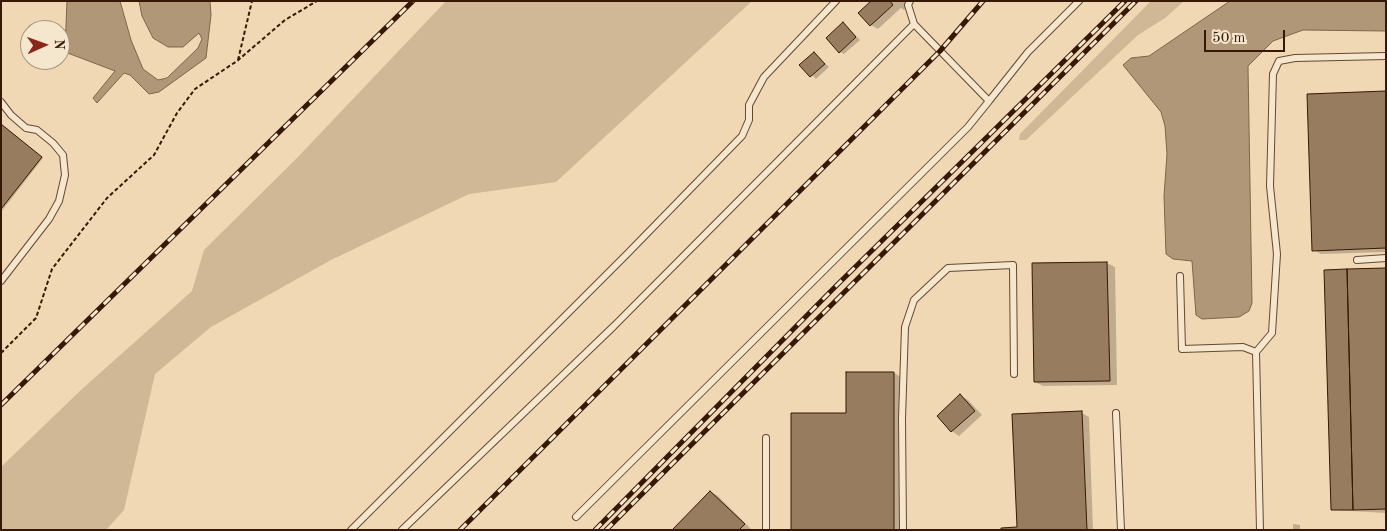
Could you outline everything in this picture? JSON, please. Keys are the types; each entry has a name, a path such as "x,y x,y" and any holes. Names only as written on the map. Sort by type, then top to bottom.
{"lane":[{"path":"351,530 742,136 749,120 749,105 764,77 836,1"},
{"path":"910,1 908,5 914,24 989,101"},
{"path":"576,516 968,127 1028,52 1079,1"},
{"path":"402,530 614,326 914,24"},
{"path":"1260,530 1256,352 1272,333 1277,254 1270,186 1273,74 1279,61 1295,58 1386,56"},
{"path":"1,102 11,115 26,128 37,130 53,143 62,155 65,175 59,201 49,219 1,281"},
{"path":"1357,260 1386,258"},
{"path":"903,530 902,419 905,327 914,300 948,268 1013,265 1014,374"},
{"path":"1180,276 1182,349 1243,347 1256,352"},
{"path":"1116,413 1121,530"},
{"path":"766,438 766,530"}],"path":[{"path":"237,61 252,1"},
{"path":"1,353 36,318 52,269 107,198 154,155 177,114 195,89 237,61 285,20 317,1"}],"shaded area":[{"path":"67,1 120,1 131,40 143,69 158,80 167,78 198,48 202,39 199,33 183,47 168,47 153,38 142,16 139,1 210,1 211,15 206,58 159,92 149,94 130,75 124,73 97,103 93,98 115,71 70,54 70,20 66,20"},
{"path":"446,1 752,1 556,182 469,194 331,260 211,327 155,374 124,510 106,530 1,530 1,467 81,390 192,291 204,250 296,159"},
{"path":"1151,1 1184,1 1165,18 1138,35 1026,140 1019,140 1020,134"},
{"path":"1230,1 1386,1 1386,31 1303,30 1273,41 1248,66 1252,303 1249,311 1239,317 1202,319 1196,315 1192,261 1173,259 1166,254 1164,196 1167,154 1165,126 1161,112 1123,65 1131,58 1149,56"}],"building":[{"path":"871,1 890,1 893,5 870,26 858,13"},
{"path":"843,22 856,37 839,53 826,38"},
{"path":"814,52 825,64 810,77 799,65"},
{"path":"1386,91 1386,248 1312,251 1307,94"},
{"path":"1,124 42,157 1,209"},
{"path":"1107,262 1110,381 1034,382 1032,263"},
{"path":"1386,268 1386,509 1353,510 1347,269"},
{"path":"1347,269 1353,510 1331,510 1324,270"},
{"path":"846,372 894,372 894,530 791,530 791,413 846,413"},
{"path":"960,394 975,411 951,432 937,416"},
{"path":"1082,411 1087,530 1001,530 1001,528 1017,527 1012,414"},
{"path":"710,491 745,524 739,530 672,530"}],"railway":[{"path":"1,405 413,1"},
{"path":"460,530 940,51 983,1"},
{"path":"595,530 836,286 1125,1"},
{"path":"606,530 1136,1"}]}
